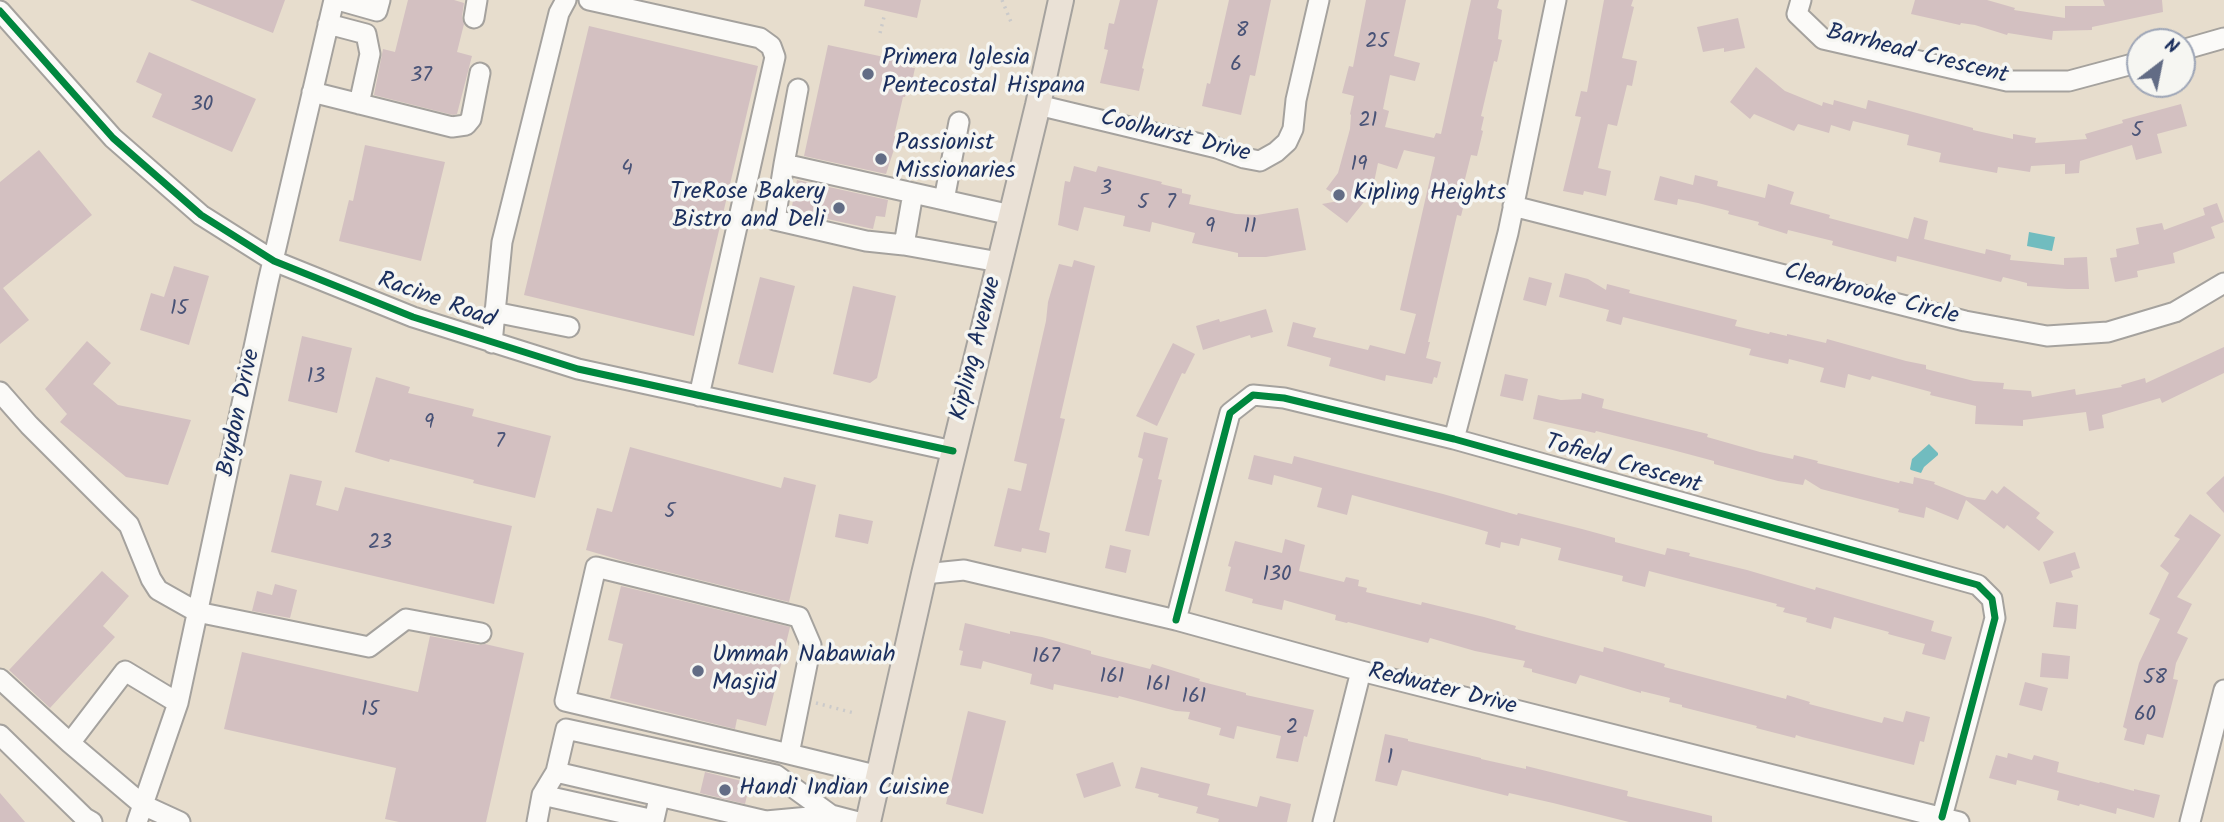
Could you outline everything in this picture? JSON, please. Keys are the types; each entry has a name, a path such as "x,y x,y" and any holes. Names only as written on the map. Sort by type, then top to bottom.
{"main road":[{"name":"Kipling Avenue","path":"868,822 924,574 1061,0"}],"street":[{"path":"336,0 377,11 380,0"},
{"name":"Brydon Drive","path":"140,813 178,703 274,261 328,24 336,0"},
{"path":"492,343 502,242 559,13 566,0"},
{"path":"589,0 760,38 771,46 775,57 699,396"},
{"name":"Coolhurst Drive","path":"1038,105 1259,160 1282,147 1293,129 1296,100 1319,0"},
{"path":"1454,439 1513,206 1556,0"},
{"name":"Barrhead Crescent","path":"1801,0 1797,14 1823,39 2007,81 2069,81 2126,66"},
{"name":"Racine Road","path":"0,11 113,138 201,215 274,261 413,317 578,369 953,451"},
{"path":"328,24 366,34 370,54 359,104"},
{"path":"2196,46 2224,38"},
{"path":"313,92 452,127 466,125 471,119 480,73"},
{"path":"798,89 775,220 866,241 999,262"},
{"path":"944,200 959,122"},
{"path":"784,164 1011,215"},
{"path":"904,245 913,193"},
{"name":"Clearbrooke Circle","path":"1513,206 1965,321 2047,336 2108,332 2175,312 2224,283"},
{"path":"494,312 569,327"},
{"path":"0,392 29,425 129,525 158,590 197,612 369,647 406,619 481,634"},
{"name":"Tofield Crescent","path":"1176,620 1230,413 1253,395 1284,398 1454,439 1978,585 1992,598 1995,618 1951,820"},
{"path":"537,822 542,795 555,772 566,729 565,701 596,567 799,617 811,645 789,754"},
{"name":"Redwater Drive","path":"924,574 964,570 1176,620 1361,671 1951,820"},
{"path":"70,743 125,671 178,703"},
{"path":"1323,822 1361,671"},
{"path":"0,679 70,743 140,813 180,822"},
{"path":"2190,822 2224,690"},
{"path":"565,701 879,776"},
{"path":"566,729 776,775 831,815"},
{"path":"0,735 92,822"},
{"path":"555,772 766,821 831,815 858,822"},
{"path":"542,795 654,821 659,798"}],"path":[{"path":"1002,0 1011,22"},
{"path":"880,33 885,13"},
{"path":"800,698 854,713"}],"water":[{"path":"2029,232 2055,237 2052,251 2027,246"},
{"path":"1929,444 1938,455 1921,473 1911,470 1912,459"}],"building":[{"path":"190,0 285,0 273,33"},
{"path":"408,0 454,0 464,3 464,24 457,52 472,56 457,114 374,95 383,49 395,52"},
{"path":"865,0 921,0 917,18 864,6"},
{"path":"1120,0 1158,0 1139,91 1100,83 1108,50 1104,49 1109,23 1114,24"},
{"path":"1229,0 1271,0 1255,76 1250,75 1241,115 1202,106 1207,83 1210,84"},
{"path":"1366,0 1406,0 1394,56 1420,63 1415,81 1390,75 1383,109 1389,111 1385,127 1434,138 1436,133 1441,134 1471,0 1499,0 1497,8 1502,10 1498,39 1502,40 1497,62 1494,61 1481,116 1484,117 1483,131 1477,156 1471,155 1462,191 1467,192 1461,216 1457,215 1428,342 1426,358 1441,362 1437,378 1434,377 1432,384 1386,375 1385,381 1329,366 1331,358 1287,346 1293,322 1316,328 1313,337 1368,350 1370,345 1405,354 1416,314 1400,310 1435,157 1404,150 1397,169 1378,163 1372,192 1347,223 1322,204 1344,200 1326,189 1338,173 1350,129 1354,96 1342,93 1349,66 1353,67"},
{"path":"1604,0 1633,0 1631,6 1634,7 1622,58 1637,61 1632,86 1627,85 1617,126 1608,124 1598,168 1611,171 1606,196 1584,191 1583,195 1563,191 1581,117 1575,116 1581,91 1587,92"},
{"path":"1915,0 1987,0 2015,8 2014,10 2065,18 2065,6 2105,6 2103,0 2162,0 2163,12 2092,27 2092,30 2053,31 2052,40 2007,35 1975,25 1960,25 1911,14"},
{"path":"1738,18 1745,48 1703,52 1697,27"},
{"path":"589,26 758,66 694,336 524,295"},
{"path":"828,45 912,63 912,68 915,68 910,91 907,90 903,97 894,136 898,137 886,174 804,156"},
{"path":"149,52 256,99 232,152 152,117 162,94 136,82"},
{"path":"1756,67 1785,91 1822,106 1823,102 1833,105 1834,100 1866,109 1868,100 1973,130 2013,139 2013,134 2036,138 2035,143 2087,139 2085,134 2123,123 2122,120 2181,104 2187,126 2157,134 2162,153 2136,160 2132,145 2080,161 2079,173 2065,174 2065,164 2031,166 2030,172 1998,167 1997,173 1939,162 1941,153 1907,145 1909,135 1853,121 1850,131 1831,125 1829,133 1798,124 1794,131 1754,114 1750,119 1730,102"},
{"path":"365,145 445,162 421,261 339,241 349,200 353,201"},
{"path":"39,150 92,215 3,288 29,320 0,344 0,182"},
{"path":"1074,166 1096,172 1098,166 1162,182 1161,184 1182,189 1182,193 1191,195 1189,204 1236,214 1257,215 1298,208 1306,250 1266,257 1238,257 1238,253 1192,243 1195,233 1152,222 1150,232 1123,226 1125,216 1084,207 1078,231 1058,225 1065,181 1070,182"},
{"path":"1695,175 1718,181 1717,186 1765,198 1768,184 1794,192 1790,204 1830,215 1829,218 1908,239 1914,217 1928,221 1924,239 1985,254 1986,249 2011,255 2010,260 2064,265 2064,258 2087,257 2089,289 2027,286 2027,283 2003,277 2001,282 1897,256 1896,262 1832,245 1833,241 1788,230 1787,234 1758,225 1759,222 1728,214 1729,211 1698,203 1678,199 1677,205 1654,200 1660,176 1693,185"},
{"name":"TreRose Bakery Bistro and Deli","path":"797,180 888,200 885,217 876,216 873,229 791,211"},
{"path":"2217,203 2224,222 2211,227 2215,238 2173,253 2175,263 2137,271 2138,277 2115,282 2110,258 2117,257 2116,249 2139,244 2136,228 2162,223 2164,230 2205,215 2203,208"},
{"path":"1074,260 1095,266 1060,418 1065,419 1039,530 1050,533 1046,553 1022,548 1021,552 994,546 1008,488 1021,491 1027,464 1014,461 1048,302 1059,264 1072,267"},
{"path":"174,266 209,276 189,345 140,330 151,293 164,297"},
{"path":"1565,273 1588,279 1606,290 1607,284 1630,290 1629,293 1737,320 1735,326 1826,343 1827,339 1926,365 1926,369 1974,381 2004,383 2003,389 2031,391 2032,397 2075,389 2076,395 2122,387 2121,385 2145,378 2146,383 2224,347 2224,373 2162,403 2160,398 2102,415 2104,428 2089,431 2086,412 2023,420 2023,426 1975,424 1976,406 1930,395 1931,392 1872,376 1870,380 1848,374 1845,388 1820,382 1824,368 1789,359 1788,364 1749,355 1751,349 1623,317 1621,325 1606,321 1609,310 1559,297"},
{"path":"760,277 795,286 773,373 738,364"},
{"path":"1529,277 1552,283 1546,306 1523,300"},
{"path":"853,286 896,296 877,378 870,383 833,374"},
{"path":"1266,309 1273,332 1251,338 1250,335 1203,350 1196,326"},
{"path":"302,336 352,348 337,413 288,401"},
{"path":"87,341 111,363 93,384 118,405 191,420 168,485 126,477 60,422 67,414 45,389"},
{"path":"1173,343 1195,354 1185,374 1182,373 1157,426 1136,416"},
{"path":"1505,374 1528,379 1523,401 1500,396"},
{"path":"376,377 410,387 408,393 474,409 472,416 551,436 535,498 473,483 474,480 355,452"},
{"path":"1582,393 1604,399 1602,408 1708,434 1707,437 1760,452 1793,459 1794,455 1899,483 1913,484 1914,477 1935,482 1934,484 1967,497 1985,500 1992,490 1997,494 2004,486 2040,513 2036,518 2054,532 2039,551 2007,525 2004,529 1966,500 1958,520 1926,507 1924,518 1821,489 1805,479 1803,485 1778,481 1669,449 1533,419 1538,395 1561,400 1581,399"},
{"path":"1144,432 1168,438 1158,479 1162,480 1149,536 1125,531 1143,459 1138,457"},
{"path":"630,447 781,488 784,477 816,485 789,602 586,550 597,508 612,512"},
{"path":"1254,455 1292,464 1294,456 1517,515 1518,513 1582,529 1615,538 1615,542 1665,555 1667,548 1690,553 1689,556 1815,590 1816,587 1934,621 1931,631 1952,637 1945,660 1922,654 1925,644 1888,634 1889,632 1834,617 1831,629 1806,622 1807,618 1783,612 1785,608 1776,606 1777,604 1649,571 1645,587 1622,581 1623,576 1558,560 1561,548 1521,538 1519,546 1501,542 1500,548 1485,544 1488,532 1352,495 1347,515 1317,507 1322,488 1274,475 1272,485 1248,479"},
{"path":"290,474 322,481 316,505 338,511 345,487 512,526 494,604 271,552"},
{"path":"2224,476 2224,513 2206,493"},
{"path":"839,514 873,521 868,544 835,537"},
{"path":"2190,514 2221,535 2177,597 2192,604 2177,633 2188,638 2176,663 2173,679 2178,680 2163,738 2147,734 2144,745 2124,740 2127,729 2123,727 2139,663 2160,619 2149,614 2169,573 2160,566 2180,539 2174,536"},
{"path":"1285,539 1305,545 1299,571 1344,582 1346,577 1359,580 1358,586 1367,588 1366,592 1484,617 1516,626 1515,629 1603,652 1604,647 1665,664 1664,667 1786,699 1787,695 1810,702 1809,704 1882,723 1884,717 1903,722 1906,711 1930,717 1924,742 1920,741 1914,765 1796,735 1795,738 1756,728 1757,726 1682,707 1669,702 1670,698 1641,693 1580,675 1576,684 1532,672 1532,669 1523,667 1525,661 1430,638 1428,643 1335,620 1336,615 1284,600 1282,610 1252,603 1253,599 1225,591 1235,541 1282,553"},
{"path":"1110,545 1131,550 1126,573 1105,568"},
{"path":"2075,552 2080,568 2071,571 2073,577 2050,584 2043,562"},
{"path":"102,571 129,596 103,626 115,637 50,708 9,670"},
{"path":"275,584 297,590 290,618 252,611 257,591 272,595"},
{"name":"Ummah Nabawiah Masjid","path":"621,586 790,627 766,726 737,719 735,729 610,698 623,644 608,640"},
{"path":"2056,602 2078,605 2076,629 2053,627"},
{"path":"965,623 1010,634 1010,631 1042,637 1091,651 1091,654 1150,669 1152,664 1246,695 1314,710 1298,762 1276,758 1281,736 1237,726 1234,739 1219,735 1221,728 1188,719 1190,712 1054,684 1053,690 1030,684 1032,674 983,661 981,669 960,665 963,651 959,650"},
{"path":"430,636 524,653 486,822 399,822 385,819 396,768 224,729 242,652 418,692"},
{"path":"2042,653 2070,656 2068,679 2040,677"},
{"path":"2025,682 2048,688 2042,711 2019,705"},
{"path":"968,711 1006,721 983,814 946,804"},
{"path":"1385,734 1481,759 1526,769 1526,766 1628,791 1627,796 1712,816 1712,822 1629,822 1402,770 1397,786 1375,781"},
{"path":"2008,753 2032,760 2034,755 2059,762 2057,772 2160,795 2154,818 2117,808 2116,814 2080,804 2079,806 2057,800 2059,791 2017,780 2016,785 1989,778 1996,755 2007,758"},
{"path":"1113,762 1121,786 1084,798 1076,774"},
{"path":"1141,767 1210,784 1207,795 1257,807 1260,796 1291,804 1287,822 1218,822 1219,819 1196,813 1198,807 1135,788"},
{"name":"Handi Indian Cuisine","path":"705,772 750,783 745,804 700,793"},
{"path":"0,793 25,822 0,822"}],"cycle path":[{"path":"0,11 113,138 201,215 274,261 413,317 578,369 953,451"},
{"path":"1176,620 1230,413 1253,395 1284,398 1454,439 1978,585 1992,599 1995,618 1942,817"}],"place":[{"name":"Primera Iglesia Pentecostal Hispana","path":"868,74"},
{"name":"Passionist Missionaries","path":"881,159"},
{"name":"Kipling Heights","path":"1339,195"},
{"name":"TreRose Bakery Bistro and Deli","path":"839,208"},
{"name":"Ummah Nabawiah Masjid","path":"698,671"},
{"name":"Handi Indian Cuisine","path":"725,790"}]}
